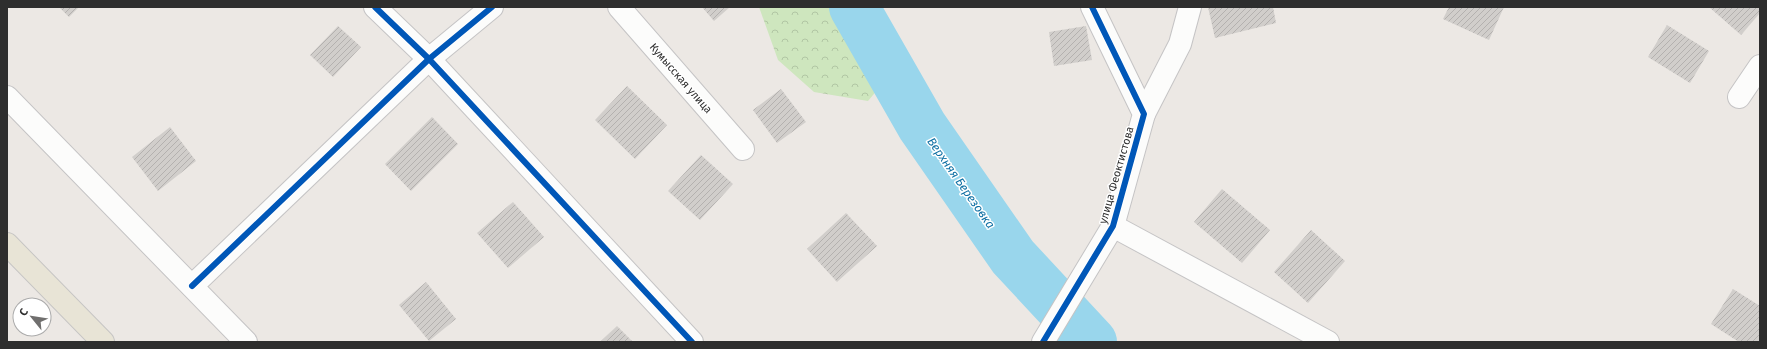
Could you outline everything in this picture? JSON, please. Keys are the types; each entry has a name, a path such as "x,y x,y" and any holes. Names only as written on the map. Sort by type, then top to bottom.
{"main road":[{"path":"7,244 103,342"}],"street":[{"path":"375,7 429,59 692,342"},
{"path":"192,286 429,59 492,7"},
{"name":"Кумысская улица","path":"619,7 743,149"},
{"name":"улица Феоктистова","path":"1092,7 1144,114"},
{"name":"улица Феоктистова","path":"1043,342 1113,226 1144,114 1180,44 1190,7"},
{"path":"1739,97 1760,66"},
{"path":"7,96 246,342"},
{"path":"1113,226 1328,342"}],"green space":[{"path":"759,7 871,7 894,70 868,101 814,92 778,60"}],"building":[{"path":"59,7 79,7 69,17"},
{"path":"702,7 730,7 714,21"},
{"path":"1208,7 1273,7 1276,23 1215,38"},
{"path":"1449,7 1504,7 1489,40 1443,19"},
{"path":"1709,7 1760,7 1760,13 1741,35"},
{"path":"1667,25 1709,51 1690,83 1648,57"},
{"path":"338,26 361,47 333,77 310,55"},
{"path":"1086,26 1092,60 1054,66 1049,32"},
{"path":"627,86 667,125 635,159 595,120"},
{"path":"781,89 806,122 777,143 753,110"},
{"path":"432,117 458,144 411,191 385,164"},
{"path":"170,127 196,161 158,191 132,157"},
{"path":"701,155 733,184 700,220 668,191"},
{"path":"1222,189 1270,230 1242,263 1194,222"},
{"path":"513,202 544,237 508,268 477,233"},
{"path":"846,213 877,246 837,282 807,249"},
{"path":"1311,230 1345,261 1308,303 1274,272"},
{"path":"426,282 456,319 429,341 399,305"},
{"path":"1733,289 1760,306 1760,342 1739,342 1711,324"},
{"path":"617,326 633,342 600,342"}],"waterway":[{"name":"Верхняя Березовка","path":"854,7 922,126 1013,257 1092,342"}],"cycle path":[{"path":"375,7 429,59 692,342"},
{"path":"192,286 429,59 492,7"},
{"path":"1043,342 1113,226 1144,114 1092,7"}]}
